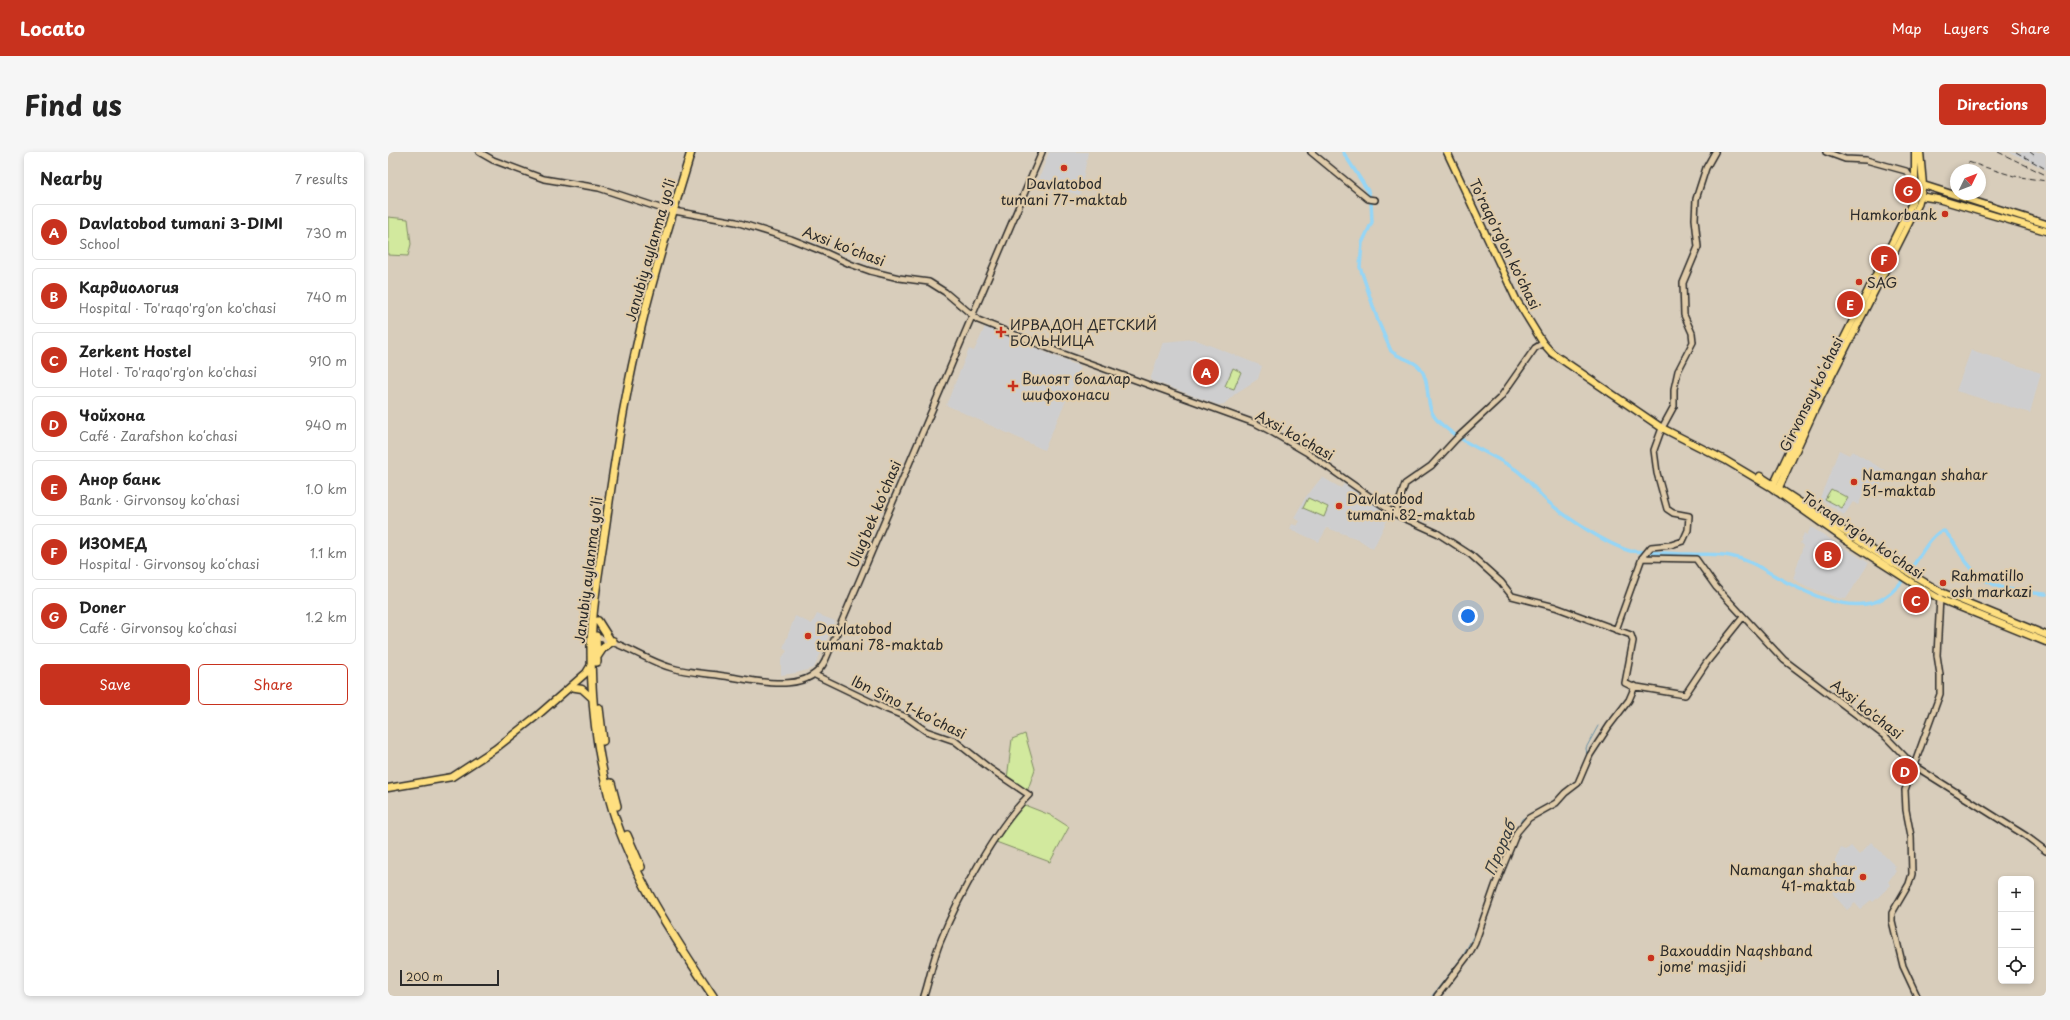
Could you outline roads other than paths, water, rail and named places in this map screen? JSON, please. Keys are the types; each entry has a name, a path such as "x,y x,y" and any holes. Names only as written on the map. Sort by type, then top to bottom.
{"highway":[{"name":"Janubiy aylanma yoʻli","path":"692,152 653,298 631,390 608,537 594,660 603,745 613,795 623,823 654,895 683,944 718,996"},
{"name":"Janubiy aylanma yoʻli","path":"695,152 642,323 622,421 593,616 593,699 598,742 609,797 628,851 646,890 664,921 713,996"},
{"path":"594,660 602,648 611,641 598,621"}],"main road":[{"name":"To'raqo'rg'on ko'chasi","path":"1447,152 1513,292 1543,343 1552,353 1662,428 1725,460 1755,473 1847,541 1902,572 1940,596 2046,642"},
{"name":"Girvonsoy koʻchasi","path":"1776,488 1821,384 1912,203 1915,183 1915,152"},
{"name":"Girvonsoy koʻchasi","path":"1776,488 1922,196 1923,185 1920,152"},
{"path":"1915,183 2046,224"},
{"path":"1914,195 1938,199 2046,231"},
{"name":"To'raqo'rg'on ko'chasi","path":"1940,596 2046,635"},
{"path":"388,788 450,779 495,750 586,673 594,660"},
{"path":"570,687 582,689 593,699"}],"street":[{"name":"Axsi koʻchasi","path":"479,152 493,160 540,178 599,188 663,209 736,222 791,239 870,271 899,278 929,282 957,301 978,320 1052,350 1257,424 1306,452 1395,514 1437,533 1473,557 1501,582 1512,596 1555,607 1633,638 1625,683 1635,686"},
{"name":"Ulugʻbek koʻchasi","path":"815,675 825,661 1042,152"},
{"path":"1311,152 1368,199 1375,200"},
{"path":"1616,630 1642,557 1647,550 1651,547 1671,546 1682,541 1688,530 1690,518 1687,514 1673,513 1667,509 1654,456 1662,428 1674,406 1674,389 1678,372 1693,342 1692,333 1684,315 1683,283 1698,247 1695,219 1696,199 1706,168 1715,152"},
{"path":"1826,152 1849,160 1866,160 1906,171 1915,183"},
{"path":"1395,514 1406,484 1431,466 1463,432 1500,398 1535,348 1543,343"},
{"name":"Axsi ko'chasi","path":"1642,557 1696,559 1716,587 1784,660 1886,737 1913,765 2026,836 2046,851"},
{"path":"1917,996 1903,966 1892,921 1892,910 1909,884 1912,874 1911,836 1906,810 1905,790 1940,694 1940,675 1937,655 1940,596"},
{"path":"1437,996 1469,954 1475,943 1495,886 1517,832 1529,818 1556,803 1565,792 1578,783 1590,755 1608,726 1629,700 1635,686 1685,695 1707,662 1743,617"},
{"path":"596,637 611,641 658,663 680,670 772,684 794,681 815,675"},
{"name":"Ibn Sino 1-koʼchasi","path":"815,675 886,710 906,717 926,731 955,741 989,768 1029,795 1001,830 965,892 941,940 924,996"}],"waterway":[{"path":"1343,152 1368,191 1371,200 1372,222 1362,243 1360,267 1378,321 1391,351 1414,363 1420,368 1426,380 1429,402 1433,415 1438,421 1455,435 1515,469 1524,476 1547,501 1587,530 1620,548 1630,551 1720,555 1738,558 1754,564 1809,593 1840,603 1851,604 1871,603 1884,598 1895,589 1905,577 1929,542 1937,534 1944,531 1950,537 1972,569 1990,583 2010,590 2046,594"},
{"name":"Прораб","path":"1587,755 1586,748 1598,726"},
{"name":"Прораб","path":"1519,826 1522,819 1528,816"},
{"name":"Прораб","path":"1496,877 1500,863 1506,853"},
{"name":"Прораб","path":"1432,996 1463,956 1477,929"}],"railway":[{"path":"1998,152 2046,175"},
{"path":"2016,152 2044,168"},
{"path":"2030,152 2034,155"},
{"path":"1968,162 2014,176 2046,181"}],"place":[{"name":"Davlatobod tumani 77-maktab","path":"1064,168"},
{"name":"Doner","path":"1908,190"},
{"name":"Hamkorbank","path":"1945,214"},
{"name":"ИЗОМЕД","path":"1884,259"},
{"name":"SAG","path":"1859,282"},
{"name":"Анор банк","path":"1850,304"},
{"name":"ИРВАДОН ДЕТСКИЙ БОЛЬНИЦА","path":"1001,332"},
{"name":"Davlatobod tumani 3-DIMI","path":"1206,372"},
{"name":"Вилоят болалар шифохонаси","path":"1013,386"},
{"name":"Namangan shahar 51-maktab","path":"1854,482"},
{"name":"Davlatobod tumani 82-maktab","path":"1339,506"},
{"name":"Кардиология","path":"1828,555"},
{"name":"Rahmatillo osh markazi","path":"1943,583"},
{"name":"Zerkent Hostel","path":"1916,600"},
{"name":"Davlatobod tumani 78-maktab","path":"808,636"},
{"name":"Чойхона","path":"1905,771"},
{"name":"Namangan shahar 41-maktab","path":"1863,877"},
{"name":"Baxouddin Naqshband jome' masjidi","path":"1651,958"}]}
